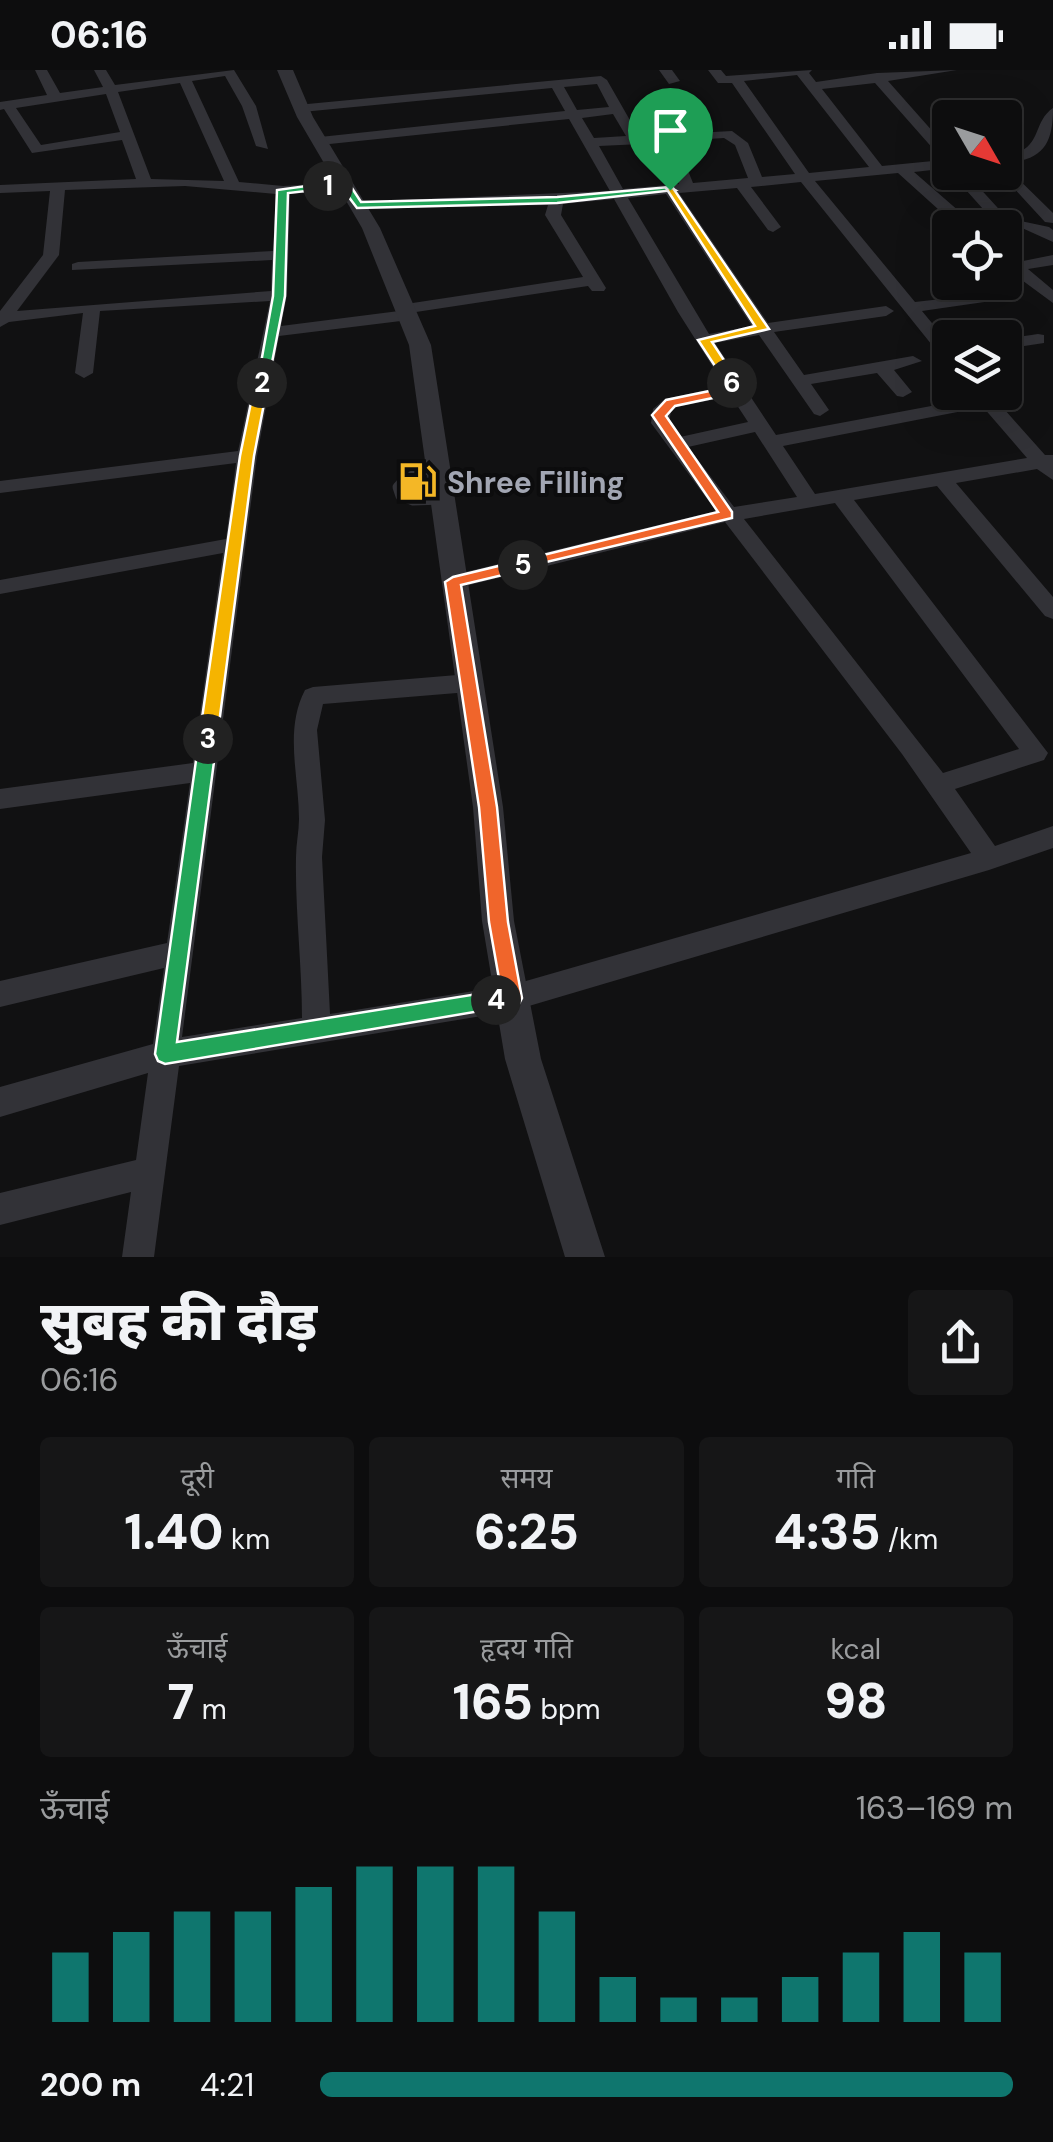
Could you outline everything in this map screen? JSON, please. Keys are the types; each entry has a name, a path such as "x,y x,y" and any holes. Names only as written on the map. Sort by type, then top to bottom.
{"street":[{"path":"41,70 56,99"},
{"path":"100,70 112,90 146,184"},
{"path":"285,70 351,195 420,345 488,807 498,922 523,1059 585,1257"},
{"path":"714,70 723,80 804,71 879,171"},
{"path":"812,86 952,70"},
{"path":"128,135 37,150 4,106 228,71 250,106 263,146"},
{"path":"877,77 932,141"},
{"path":"184,79 234,186"},
{"path":"302,108 601,80 634,139"},
{"path":"737,80 806,179 932,332"},
{"path":"556,84 704,340 808,499"},
{"path":"320,141 616,110"},
{"path":"1022,158 1040,155 1052,118"},
{"path":"588,143 727,134 741,144 749,182 774,228"},
{"path":"670,143 679,189 763,329 820,410"},
{"path":"0,189 146,184 351,195 557,200 932,164"},
{"path":"901,168 949,210"},
{"path":"2,320 50,255 58,186"},
{"path":"1022,188 1050,218"},
{"path":"138,1257 247,456 279,296 283,190"},
{"path":"973,190 992,210"},
{"path":"272,332 596,286 553,215 557,200"},
{"path":"1022,224 1034,225 1053,237"},
{"path":"78,267 280,254"},
{"path":"222,279 225,258"},
{"path":"1022,262 1053,260"},
{"path":"160,284 162,262"},
{"path":"95,286 99,266"},
{"path":"1022,273 1053,298"},
{"path":"2,320 92,307 279,296"},
{"path":"912,307 962,300"},
{"path":"84,373 92,307"},
{"path":"704,340 886,311"},
{"path":"1022,341 1038,339"},
{"path":"800,382 913,360"},
{"path":"881,366 903,392"},
{"path":"737,389 662,408 660,423 727,515 940,784 989,860"},
{"path":"676,444 932,405"},
{"path":"995,410 1049,465"},
{"path":"0,488 247,456"},
{"path":"453,582 808,499 1049,465"},
{"path":"940,478 1053,611"},
{"path":"839,494 1044,750 940,784"},
{"path":"0,587 235,544"},
{"path":"316,1029 316,952 309,857 312,820 304,730 313,696 468,682"},
{"path":"0,800 204,771"},
{"path":"0,1102 165,1054 512,998 989,860 1053,837"},
{"path":"0,994 180,952"},
{"path":"0,1209 149,1172"}],"lane":[{"path":"437,466 406,478 397,487 400,496 413,502 442,500"}],"place":[{"name":"Shree Filling","path":"417,482"}],"route":[{"path":"345,184 357,205 476,204 670,190 763,329 704,340 737,389 671,403 658,415 727,515 453,582 488,807 498,922 512,998 165,1054 247,456 279,296 283,190 345,184"}]}
